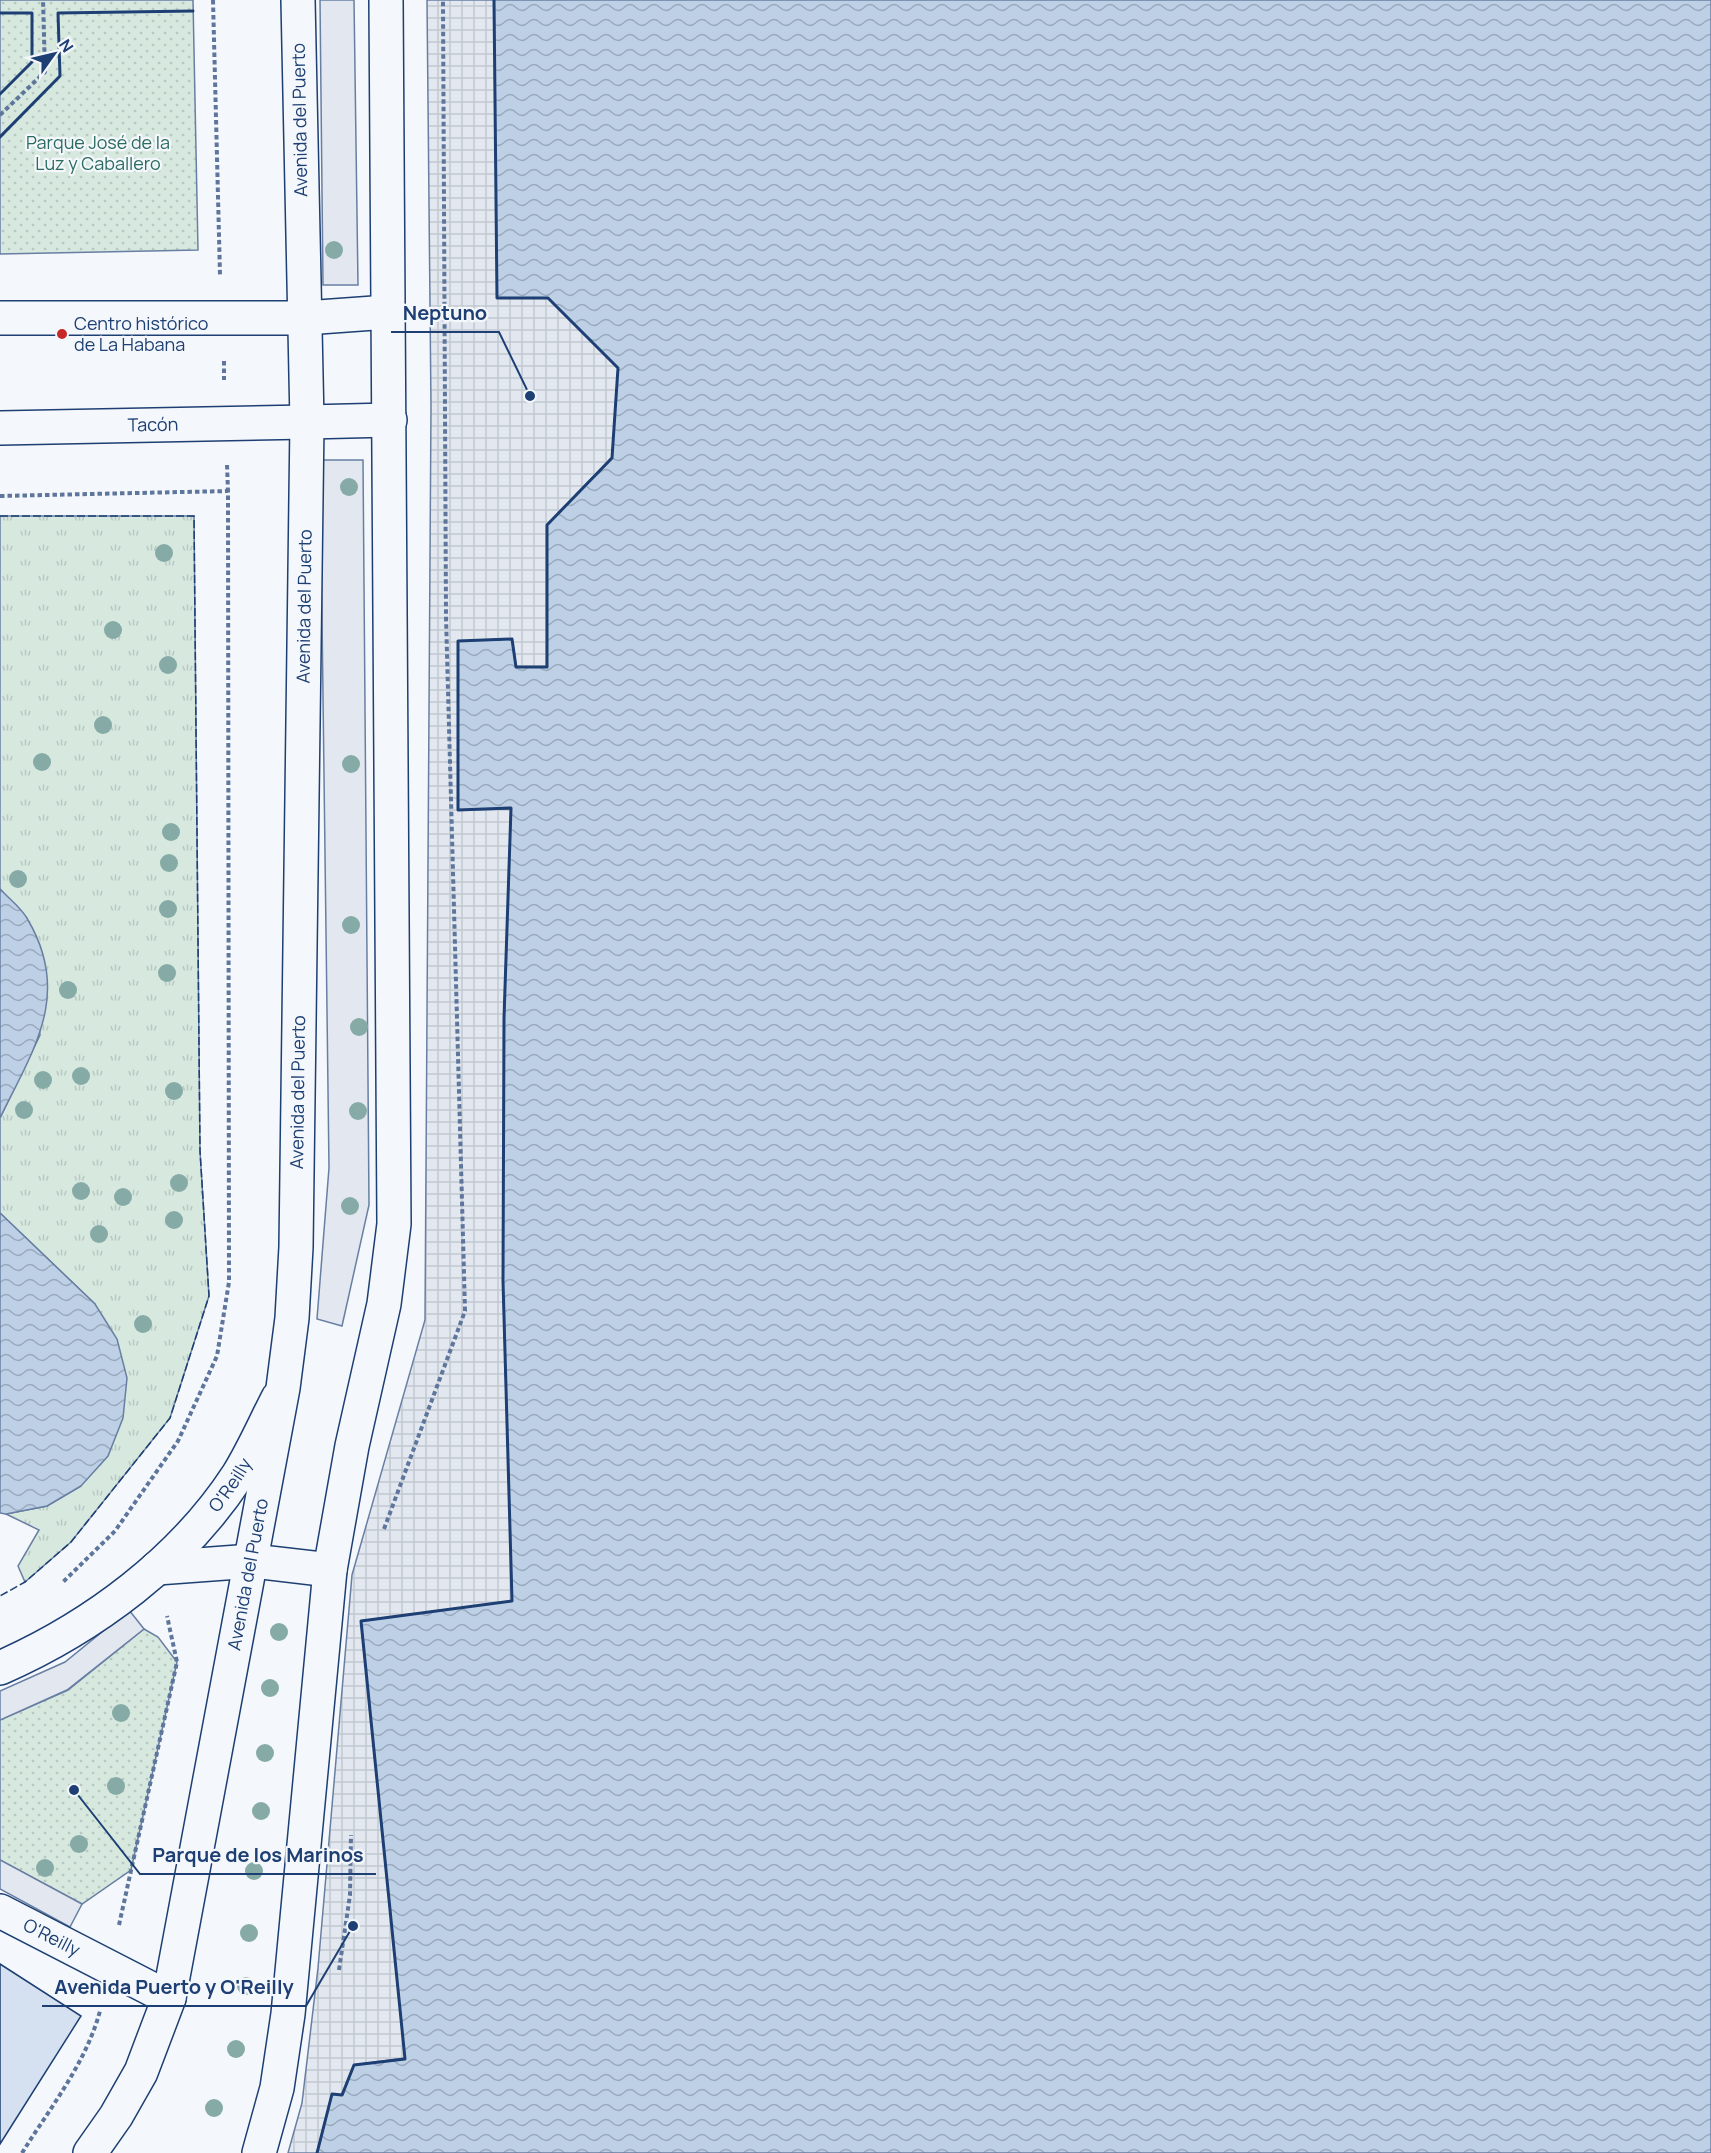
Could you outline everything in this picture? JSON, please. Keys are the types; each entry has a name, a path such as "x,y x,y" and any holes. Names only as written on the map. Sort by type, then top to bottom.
{"main road":[{"name":"Avenida del Puerto","path":"90,2153 116,2116 141,2072 169,1998 197,1838 252,1561 283,1388 292,1318 296,1247 307,422 298,0"},
{"path":"259,2153 277,2088 288,2014 330,1570 351,1446 384,1304 394,1224 386,0"},
{"path":"0,318 305,318 388,312"},
{"name":"Tacón","path":"0,428 390,420"},
{"name":"O'Reilly","path":"0,1668 88,1622 157,1568 202,1520 238,1475 283,1388"},
{"path":"157,1568 252,1561 330,1570"},
{"name":"O'Reilly","path":"0,1911 169,1998"}],"path":[{"path":"0,115 45,72 43,0"},
{"path":"213,0 219,271"},
{"path":"0,496 228,491 229,1282 217,1356 178,1441 115,1531 58,1587"},
{"path":"22,2153 75,2070 96,2026 111,1968 177,1662 157,1568"}],"green space":[{"name":"Parque José de la Luz y Caballero","path":"0,0 193,0 198,250 0,254"},
{"path":"0,516 194,516 200,1151 209,1296 170,1418 71,1542 25,1582 18,1566 39,1530 6,1514 47,1506 81,1486 95,1304 0,1213 0,1118 40,1035 27,918 0,889"},
{"path":"144,1629 158,1637 177,1662 131,1870 82,1904 0,1860 0,1720 68,1690"}],"shaded area":[{"path":"320,0 354,0 358,285 323,285"},
{"path":"427,0 495,0 497,298 548,298 618,368 612,458 547,525 547,667 516,667 512,639 458,642 459,810 511,808 504,1018 503,1281 512,1601 361,1621 405,2059 342,2095 318,2153 288,2153 302,2103 318,1968 352,1575 425,1320 431,407"},
{"path":"320,460 363,460 369,1205 342,1326 317,1319 329,1168"},
{"path":"129,1610 144,1629 67,1690 0,1720 0,1691 65,1662"},
{"path":"0,1860 82,1904 70,1927 0,1889"}],"water":[{"path":"494,0 1711,0 1711,2153 317,2153 332,2094 343,2095 354,2065 405,2058 361,1621 512,1601 503,1281 504,1018 511,809 458,810 458,641 512,639 516,667 547,667 547,525 612,457 618,368 548,298 497,298"},
{"path":"0,889 25,916 41,947 47,973 47,998 43,1022 35,1045 0,1118"},
{"path":"0,1213 95,1304 117,1339 127,1378 123,1418 108,1456 81,1486 47,1506 6,1514 0,1513"}],"building":[{"path":"0,1964 81,2016 0,2144"}],"fence":[{"path":"0,516 194,516 200,1151 209,1296 170,1418 71,1542 25,1582 0,1596"}],"wall":[{"path":"317,2153 332,2094 342,2095 354,2065 405,2059 361,1621 512,1601 503,1281 504,1018 511,808 458,810 458,641 512,639 516,667 547,667 547,525 612,458 618,368 548,298 497,298 494,0"},
{"path":"0,137 60,76 58,13 193,11"},
{"path":"0,13 32,13 32,62 0,94"}],"place":[{"name":"Centro histórico de La Habana","path":"62,334"},
{"name":"Neptuno","path":"530,396"},
{"name":"Parque de los Marinos","path":"74,1790"},
{"name":"Avenida Puerto y O'Reilly","path":"353,1926"}]}
